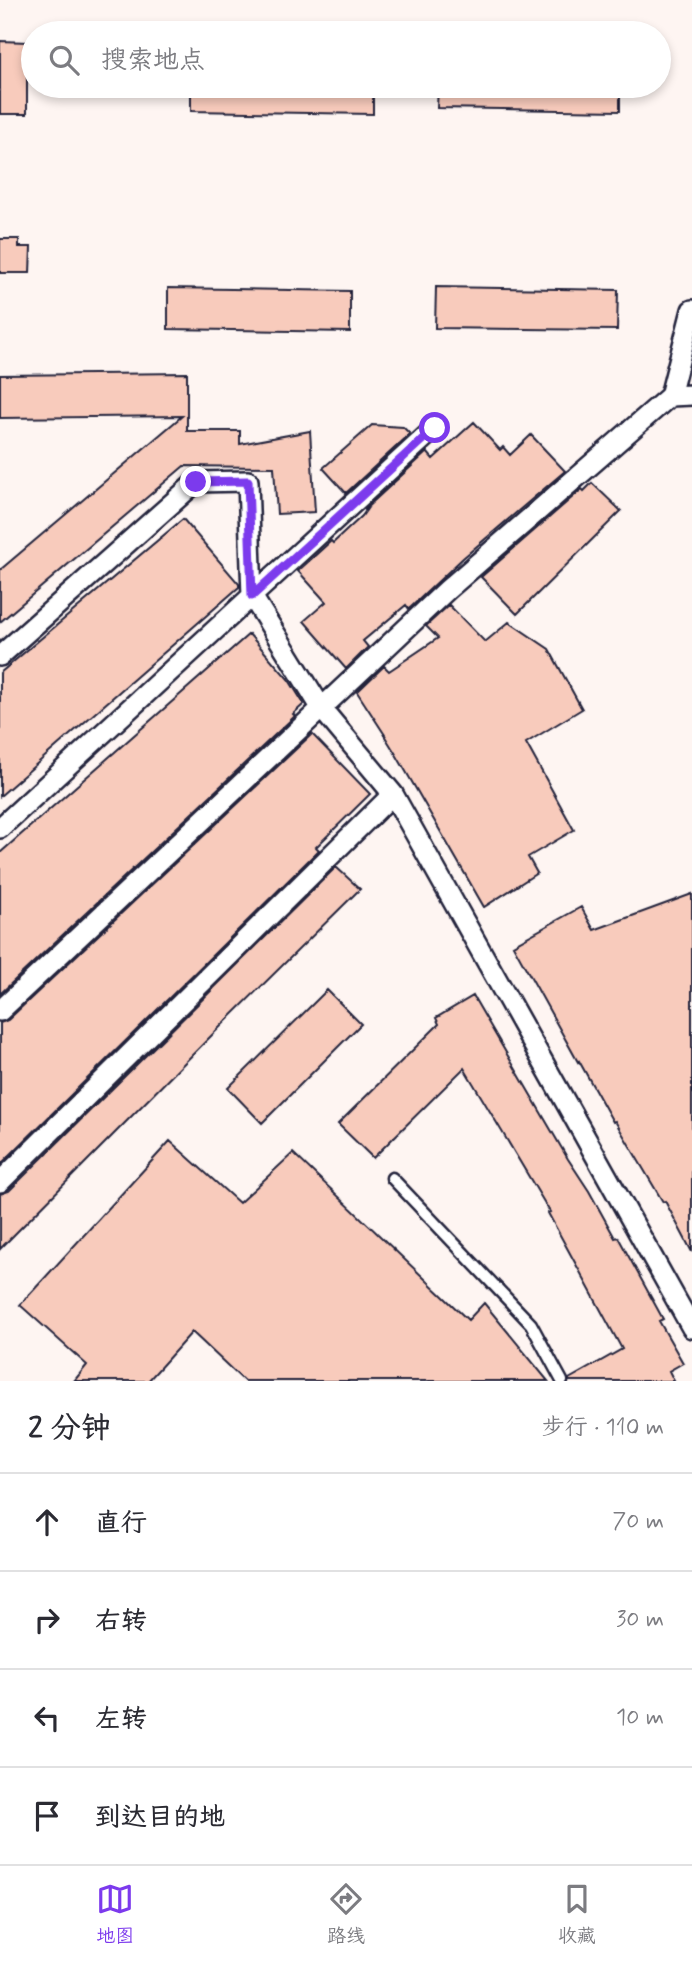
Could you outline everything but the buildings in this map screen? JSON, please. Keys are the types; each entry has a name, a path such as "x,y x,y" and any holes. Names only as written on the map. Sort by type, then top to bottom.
{"street":[{"path":"0,1011 447,590 670,396 692,310"},
{"path":"670,396 692,395"},
{"path":"0,828 435,428"},
{"path":"0,656 196,482 248,481 252,596 322,709 393,794 692,1328"},
{"path":"0,1182 393,794"}],"lane":[{"path":"392,1178 531,1324 562,1381"}],"route":[{"path":"196,482 248,481 252,596 435,428"}]}
